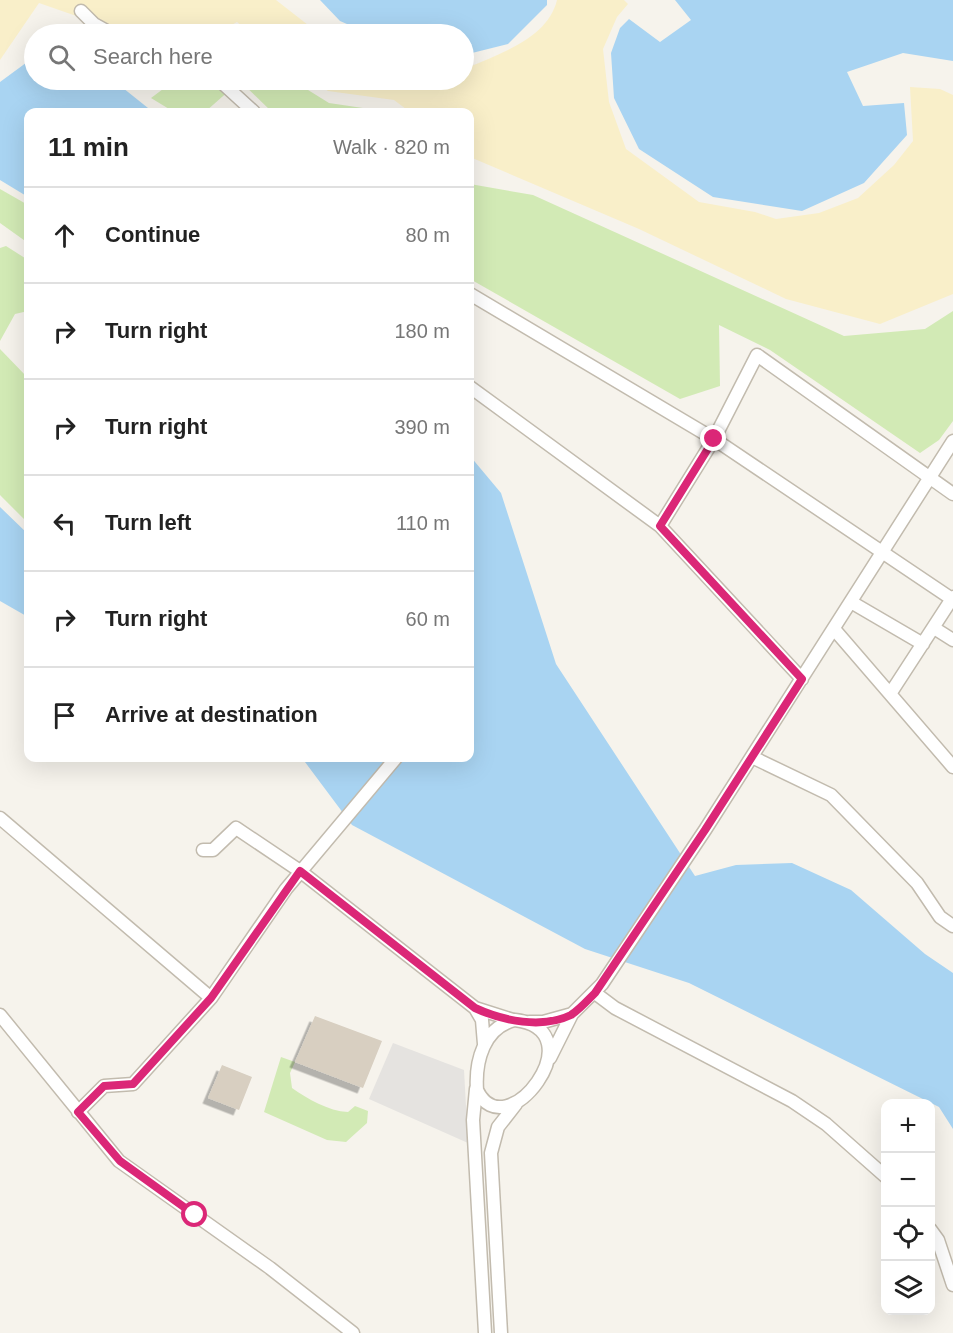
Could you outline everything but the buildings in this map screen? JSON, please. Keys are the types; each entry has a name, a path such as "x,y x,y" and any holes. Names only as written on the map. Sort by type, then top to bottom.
{"street":[{"path":"81,11 94,24"},
{"path":"230,90 250,108"},
{"path":"474,298 714,439 952,598 891,694"},
{"path":"660,526 714,439 757,355 953,494"},
{"path":"474,390 660,526 802,679"},
{"path":"501,1333 491,1153 498,1127 548,1062 572,1014 598,988 705,830 953,441"},
{"path":"851,602 923,644"},
{"path":"934,628 953,640"},
{"path":"834,629 953,767"},
{"path":"752,757 831,795 917,883 940,917 953,926"},
{"path":"78,1112 104,1086 133,1084 211,998 300,871 393,762"},
{"path":"0,818 211,998"},
{"path":"203,850 213,850 236,828 300,871 475,1008 482,1020 484,1045 476,1082 473,1120 485,1333"},
{"path":"598,988 615,1008 792,1101 826,1124 881,1173"},
{"path":"475,1008 535,1026 547,1042 548,1062"},
{"path":"484,1045 496,1027 520,1021 543,1022 572,1014"},
{"path":"0,1015 120,1161 270,1268 353,1333"},
{"path":"476,1082 480,1097 492,1107 510,1108 517,1103"},
{"path":"935,1236 953,1285"}],"green space":[{"path":"162,90 230,90 210,108 167,108 151,98"},
{"path":"249,90 308,90 329,103 363,108 268,108"},
{"path":"474,185 533,195 844,336 925,329 953,311 953,421 939,440 920,453 770,350 719,325 720,386 680,399 474,281"},
{"path":"0,189 24,203 24,240 0,223"},
{"path":"6,246 24,257 24,312 15,314 0,341 0,248"},
{"path":"0,349 24,374 24,519 0,495"},
{"path":"281,1057 295,1062 290,1073 292,1088 326,1107 348,1112 355,1106 368,1111 367,1123 346,1142 327,1140 264,1112"}],"sand":[{"path":"0,0 276,0 307,24 239,24 237,22 233,24 99,24 39,3 0,60"},
{"path":"557,0 624,0 628,4 617,17 603,49 609,102 626,149 699,202 755,212 776,219 819,213 858,198 894,165 913,141 910,87 940,89 953,95 953,294 880,324 786,299 639,229 474,159 474,108 405,108 394,100 326,90 474,90 474,65 522,42 544,25"}],"shaded area":[{"path":"393,1043 464,1070 468,1143 369,1099"}],"water":[{"path":"320,0 547,0 547,5 508,44 474,52 474,24 347,24 340,21"},
{"path":"675,0 953,0 953,61 903,53 847,72 863,106 904,103 907,135 864,183 802,211 713,197 639,149 614,98 611,53 620,28 629,19 660,42 691,20"},
{"path":"24,64 24,90 126,90 148,108 24,108 24,195 0,180 0,82"},
{"path":"474,461 501,493 556,664 695,876 736,865 792,863 851,890 925,954 953,973 953,1129 939,1107 935,1105 935,1099 923,1099 689,983 585,949 352,825 305,762 474,762"},
{"path":"0,507 24,530 24,615 0,601"}],"route":[{"path":"195,1215 120,1161 78,1112 104,1086 133,1084 211,998 300,871 475,1008 515,1020 543,1022 572,1014 595,993 705,830 802,679 660,526 714,439"}]}
